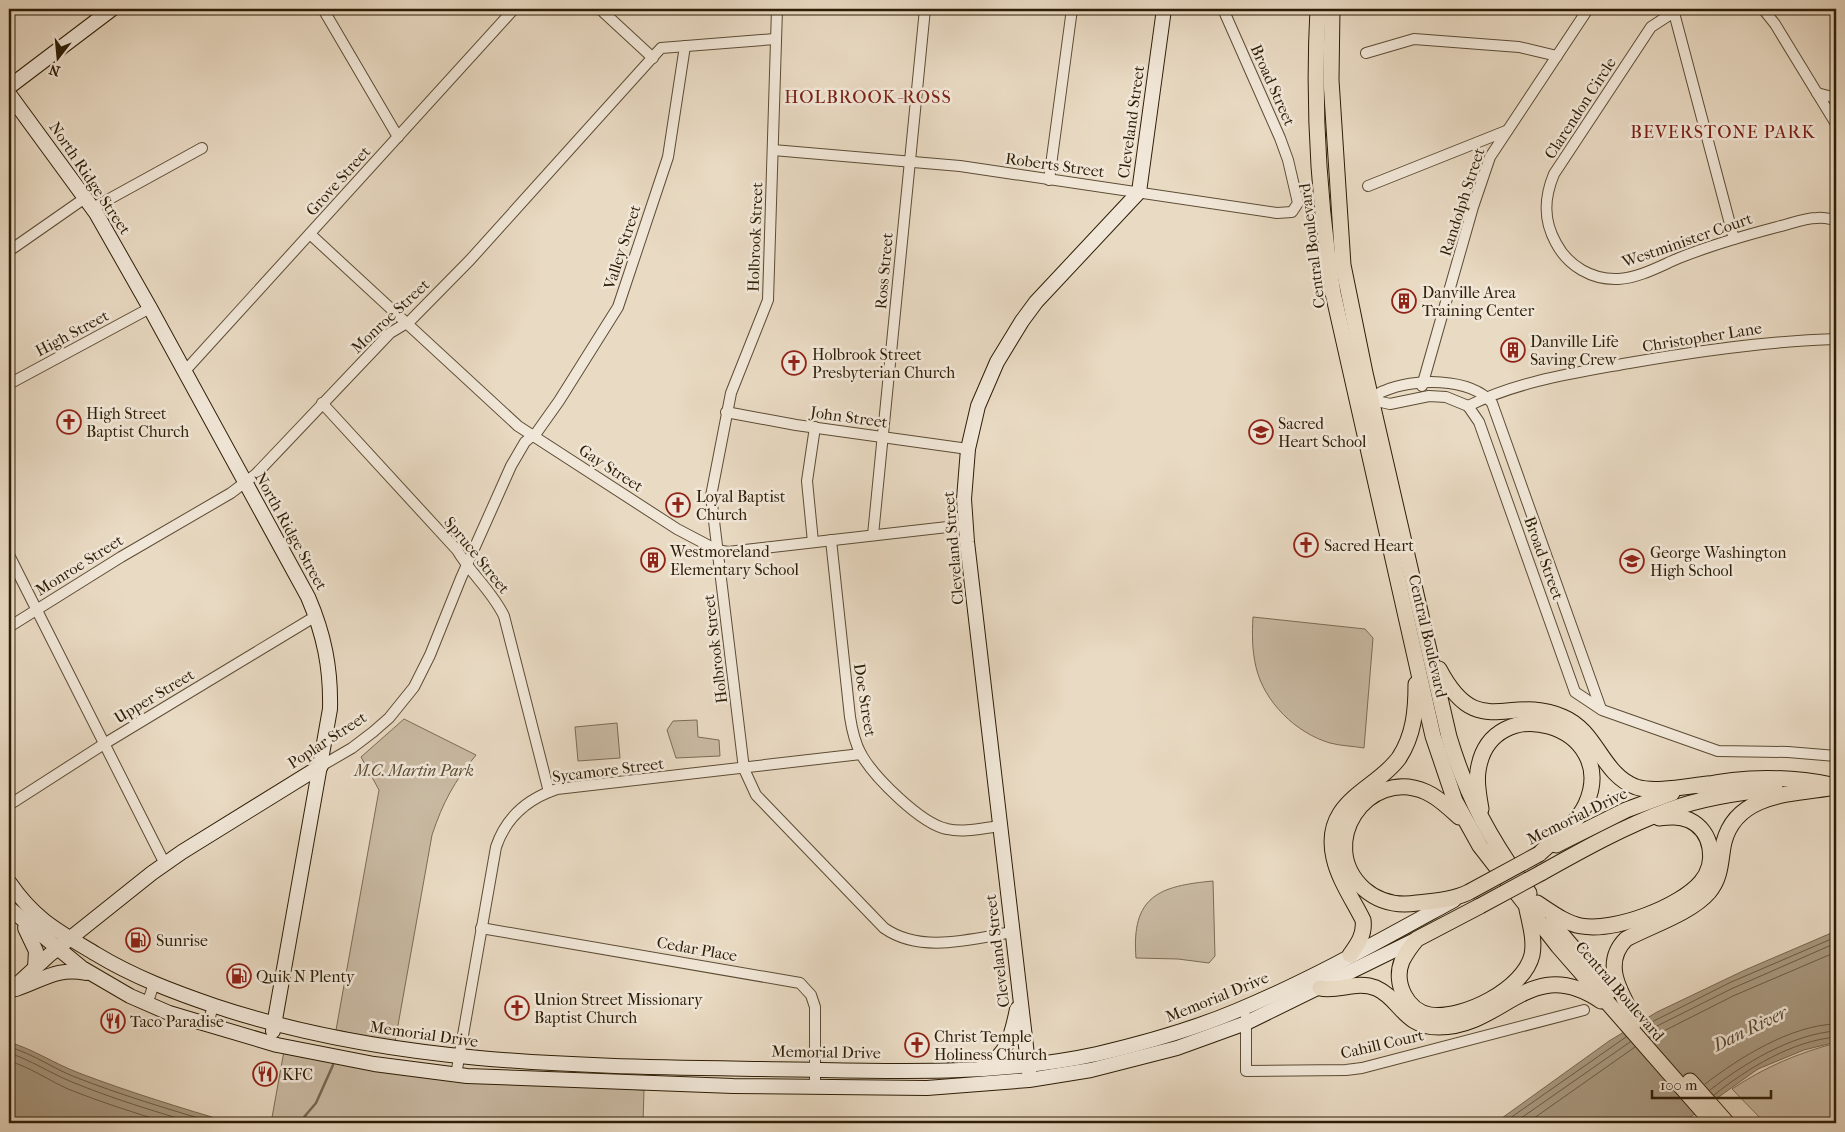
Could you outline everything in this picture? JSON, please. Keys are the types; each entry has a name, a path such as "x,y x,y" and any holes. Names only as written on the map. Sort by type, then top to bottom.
{"main road":[{"path":"9,87 112,9"},
{"name":"Cleveland Street","path":"1029,1080 965,525 965,472 976,414 987,384 997,362 1022,321 1036,302 1139,192 1164,9"},
{"name":"Central Boulevard","path":"1318,9 1317,83 1328,261 1333,293 1438,757 1455,801 1480,846 1532,904 1611,1001 1722,1123"},
{"name":"Central Boulevard","path":"1332,9 1331,80 1340,234 1348,290 1372,400 1454,755 1484,825 1532,904"},
{"name":"North Ridge Street","path":"9,94 89,203 150,308 316,616 327,652 331,688 321,766 271,1042"},
{"path":"1429,650 1448,686 1461,701 1481,711 1537,711 1565,718 1581,728 1614,772 1628,783 1646,789 1708,784"},
{"path":"1350,955 1363,934 1364,927 1363,920 1343,882 1334,857 1333,839 1336,824 1353,797 1394,763 1407,743 1415,717 1416,663"},
{"path":"1484,825 1477,773 1479,761 1489,744 1503,732 1528,723 1546,724 1563,730 1584,752 1590,772 1589,793 1582,812 1539,854"},
{"name":"Poplar Street","path":"10,991 57,949 165,864 321,766"},
{"name":"Memorial Drive","path":"9,882 38,918 116,966 154,984 274,1024 366,1044 459,1058 675,1067 977,1070 1092,1055 1140,1044 1246,1007 1350,955 1539,854 1626,810 1662,796 1708,784 1738,779 1810,780 1836,787"},
{"name":"Memorial Drive","path":"13,912 57,949 91,974 147,1004 208,1025 271,1042 374,1064 456,1075 660,1084 927,1088 1029,1080 1091,1070 1146,1057 1246,1023 1320,988 1541,873 1670,809 1738,794 1799,787 1836,787"},
{"path":"1636,1021 1615,980 1614,961 1620,945 1683,910 1707,894 1719,875 1723,846 1730,824 1746,808 1763,799 1836,787"},
{"path":"1464,894 1413,904 1396,904 1377,898 1361,886 1350,872 1344,844 1349,822 1356,810 1372,796 1391,789 1413,788 1425,791 1451,810 1468,827"},
{"path":"1417,939 1402,962 1400,970 1400,986 1409,1003 1429,1014 1449,1014 1466,1010 1496,995 1524,973 1532,955 1532,904 1572,923 1590,927 1606,925 1656,911 1693,890 1701,882 1709,867 1711,851 1709,841 1700,828 1689,820 1670,817 1647,819"},
{"path":"13,912 34,942 37,959 35,968"},
{"path":"10,991 56,972 73,970 91,974"},
{"path":"1320,988 1354,984 1375,987 1389,997 1409,1018 1418,1023 1438,1027 1462,1023 1494,1009 1523,992 1548,984 1567,985 1611,1001"},
{"path":"977,1070 995,1060 1008,1043 1012,1034 1020,994"},
{"name":"Central Boulevard","path":"1611,1001 1636,1021 1722,1123"}],"street":[{"path":"323,9 398,137"},
{"name":"Grove Street","path":"184,372 514,9"},
{"path":"600,9 652,58"},
{"name":"Holbrook Street","path":"777,9 768,300 731,392 712,490 717,550 744,769 756,794 884,928 904,940 928,943 1012,932"},
{"name":"Ross Street","path":"874,535 925,9"},
{"path":"1049,180 1072,9"},
{"name":"Broad Street","path":"1223,9 1280,138 1292,175"},
{"name":"Randolph Street","path":"1419,397 1484,171 1506,131 1588,9"},
{"path":"1763,9 1776,24 1836,124"},
{"path":"1673,10 1734,239"},
{"name":"Clarendon Circle","path":"1552,236 1547,220 1546,198 1554,174 1651,27 1673,10"},
{"name":"Monroe Street","path":"9,627 245,483 390,333 407,324 494,235 661,48 775,39"},
{"path":"1366,53 1414,39 1519,46 1557,56"},
{"name":"Valley Street","path":"533,436 547,419 603,332 624,294 668,157 686,46"},
{"path":"1817,93 1836,98"},
{"path":"1368,186 1506,131"},
{"path":"9,251 89,203 202,148"},
{"name":"Roberts Street","path":"773,150 960,166 1286,213 1294,210 1298,203 1292,175"},
{"name":"Westminister Court","path":"1552,236 1560,250 1577,267 1596,277 1608,279 1632,277 1734,239 1836,212"},
{"name":"Westminister Court","path":"1818,218 1836,220"},
{"name":"Gay Street","path":"310,234 512,420 533,436 678,529 717,550 728,552 965,525"},
{"name":"High Street","path":"9,384 150,308"},
{"name":"Christopher Lane","path":"1468,406 1514,386 1551,378 1726,347 1784,340 1836,339"},
{"path":"1372,400 1383,391 1424,382 1443,381 1462,385 1487,397"},
{"path":"1372,400 1390,404 1419,397 1446,397 1468,406"},
{"name":"Broad Street","path":"1487,397 1492,403 1602,710"},
{"name":"Spruce Street","path":"322,403 457,550 466,566 491,593 504,616 549,792"},
{"name":"Broad Street","path":"1468,406 1479,422 1575,692 1602,710 1718,751 1788,752 1836,756"},
{"name":"John Street","path":"726,412 814,427 968,449"},
{"path":"812,542 807,481 814,427"},
{"name":"Poplar Street","path":"321,766 352,748 373,732 402,703 424,670 466,566 505,478 525,442 533,436"},
{"name":"Doe Street","path":"831,540 850,717 861,754 872,770 892,790 928,822 939,828 958,831 1000,826"},
{"path":"9,555 165,864"},
{"name":"Upper Street","path":"9,805 104,744 316,616"},
{"name":"Sycamore Street","path":"456,1075 481,928 500,834 515,813 531,801 549,792 861,754"},
{"name":"Cedar Place","path":"481,928 800,983 811,995 815,1007 815,1087"},
{"path":"147,1004 154,984"},
{"path":"208,1025 213,1005"},
{"name":"Cahill Court","path":"1246,1007 1246,1071 1346,1070 1362,1068 1446,1044 1584,1010"}],"green space":[{"path":"1253,617 1365,629 1373,638 1364,748 1334,744 1317,738 1294,724 1274,704 1260,680 1256,667"},
{"name":"M.C. Martin Park","path":"404,719 476,755 461,774 450,793 440,812 432,835 395,1042 336,1030 379,790 361,757"},
{"path":"697,720 698,737 719,740 720,756 676,758 667,730 673,721"},
{"path":"617,723 620,758 578,761 575,727"},
{"path":"1213,881 1215,956 1209,963 1178,959 1136,958 1138,921 1144,908 1152,898 1177,886"},
{"path":"1836,1043 1836,1123 1765,1123 1732,1089 1782,1062 1808,1051"},
{"path":"284,1051 458,1080 644,1090 643,1123 271,1123"}],"water":[{"name":"Dan River","path":"1836,931 1836,1042 1804,1050 1758,1069 1682,1123 1495,1123 1609,1041 1657,1012 1745,970"},
{"path":"9,1042 98,1080 155,1100 232,1123 9,1123"}],"waterway":[{"path":"299,1123 316,1103 333,1065"}],"place":[{"name":"Danville Area Training Center","path":"1404,301"},
{"name":"Danville Life Saving Crew","path":"1513,350"},
{"name":"Holbrook Street Presbyterian Church","path":"794,363"},
{"name":"High Street Baptist Church","path":"69,422"},
{"name":"Sacred Heart School","path":"1261,432"},
{"name":"Loyal Baptist Church","path":"678,505"},
{"name":"Sacred Heart","path":"1306,545"},
{"name":"Westmoreland Elementary School","path":"653,560"},
{"name":"George Washington High School","path":"1632,561"},
{"name":"Sunrise","path":"138,940"},
{"name":"Quik N Plenty","path":"239,976"},
{"name":"Union Street Missionary Baptist Church","path":"517,1008"},
{"name":"Taco Paradise","path":"113,1021"},
{"name":"Christ Temple Holiness Church","path":"917,1045"},
{"name":"KFC","path":"265,1074"}],"district":[{"name":"HOLBROOK-ROSS","path":"868,97"},
{"name":"BEVERSTONE PARK","path":"1723,132"}]}
